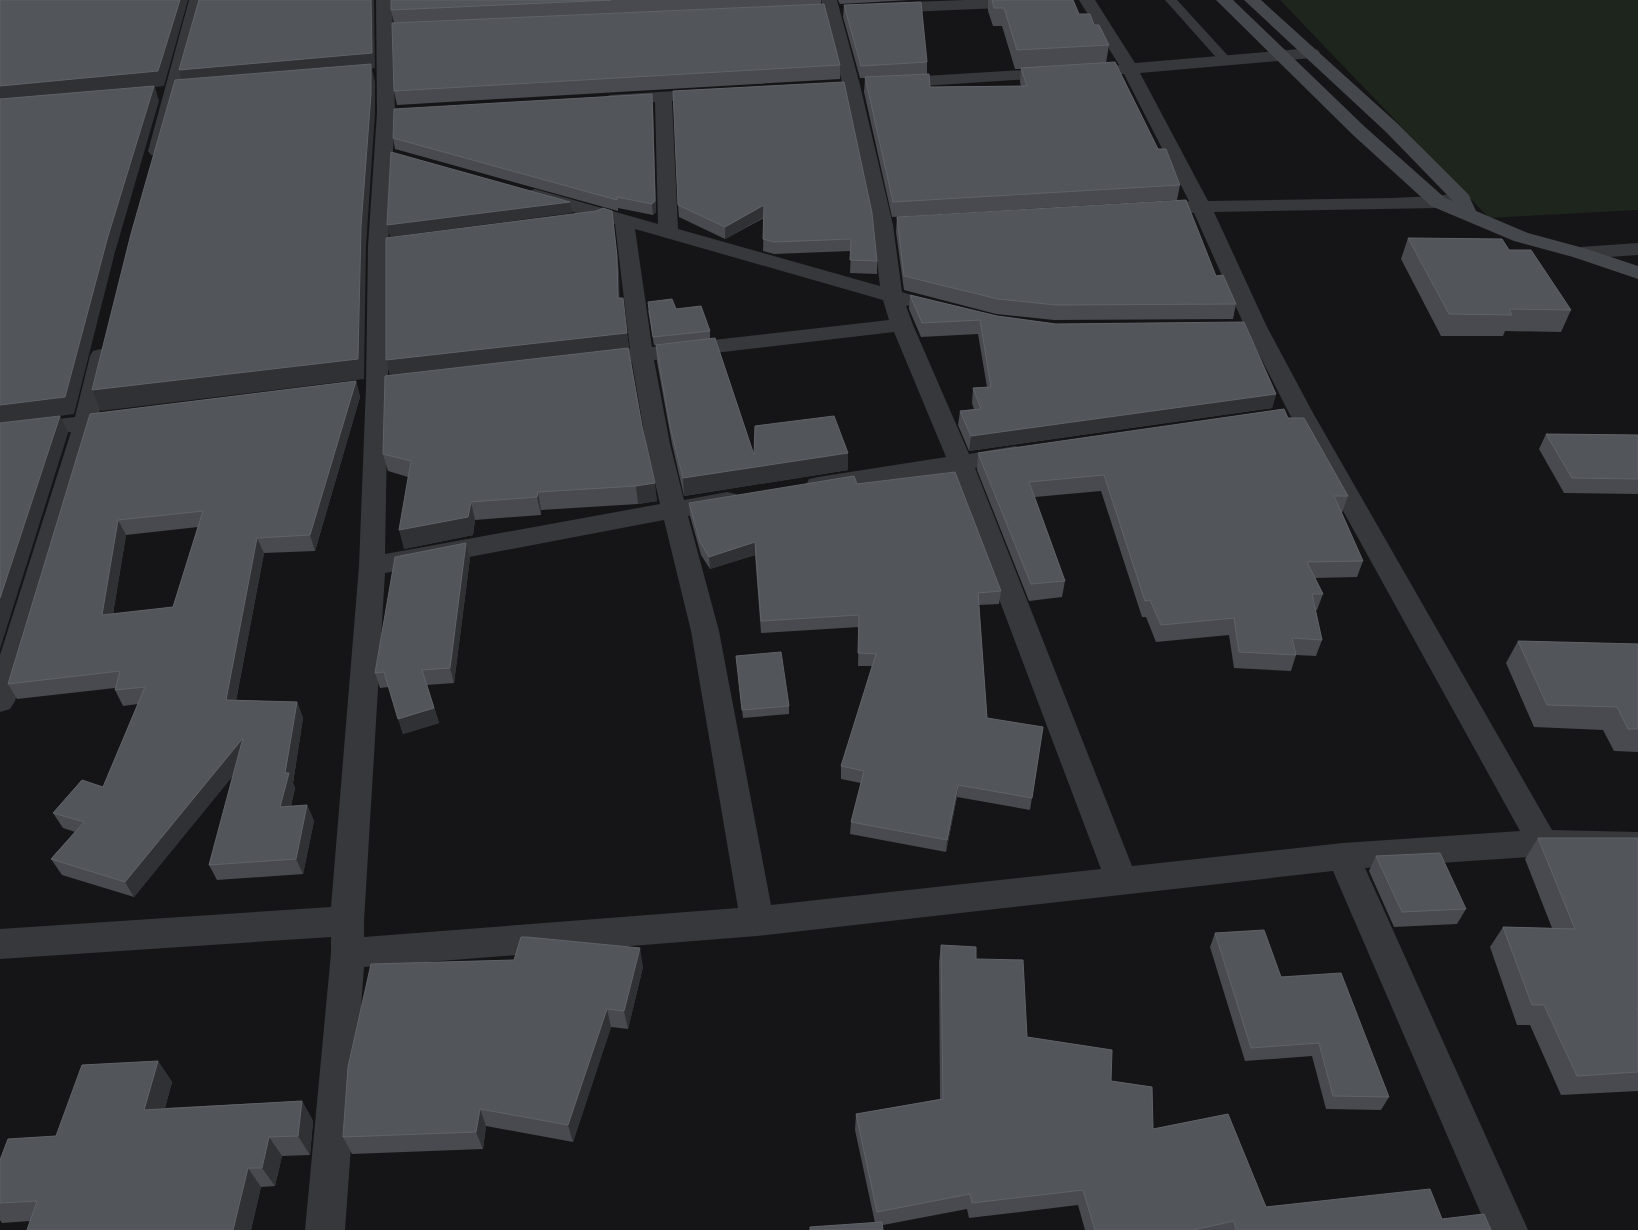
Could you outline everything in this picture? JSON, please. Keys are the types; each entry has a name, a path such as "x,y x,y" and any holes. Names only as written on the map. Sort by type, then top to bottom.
{"main road":[{"path":"1224,0 1359,131 1438,202"},
{"path":"1252,0 1392,128 1465,206 1521,237 1580,253 1638,273"}],"street":[{"path":"151,170 197,0"},
{"path":"325,1230 348,937 372,566 377,386 396,112 375,75 390,30 384,0"},
{"path":"1087,0 1130,69 1201,206 1246,327 1291,414 1543,843"},
{"path":"870,9 1044,1"},
{"path":"812,11 837,7 883,225 892,295 902,325 960,462 1122,882"},
{"path":"1100,71 1312,53"},
{"path":"832,86 1070,72"},
{"path":"604,100 723,93"},
{"path":"663,97 668,233"},
{"path":"516,190 930,306"},
{"path":"1161,209 1201,206 1438,202 1465,206"},
{"path":"562,222 617,218"},
{"path":"617,218 672,508 688,558 705,632 758,921"},
{"path":"883,225 903,224"},
{"path":"1580,253 1638,249"},
{"path":"574,363 902,325"},
{"path":"0,701 85,424 106,338"},
{"path":"0,433 143,416"},
{"path":"797,488 1038,450"},
{"path":"372,566 672,508 749,496"},
{"path":"0,944 348,937 758,921 1343,856 1543,843 1638,845"},
{"path":"1343,856 1508,1230"}],"lane":[{"path":"1171,0 1226,60"}],"shaded area":[{"path":"1280,0 1638,0 1638,210 1489,218"}],"building":[{"path":"0,0 180,0 158,71 0,86"},
{"path":"199,0 371,0 372,53 179,70"},
{"path":"391,0 611,0 391,10"},
{"path":"992,0 1073,0 1079,14 1090,14 1094,25 1099,25 1109,45 1017,50 1004,8 994,8"},
{"path":"921,2 927,62 861,66 844,5"},
{"path":"824,4 840,65 394,91 392,23"},
{"path":"1115,62 1158,149 1166,149 1180,185 893,202 865,77 929,74 930,87 1027,86 1021,68"},
{"path":"371,64 371,94 361,226 358,359 92,390 131,234 175,80"},
{"path":"844,82 872,213 877,261 850,260 851,239 774,242 763,239 764,205 725,227 678,205 673,91"},
{"path":"154,86 108,236 65,397 0,405 0,99"},
{"path":"652,94 655,201 652,204 617,197 617,200 393,138 394,109"},
{"path":"391,152 570,202 387,225"},
{"path":"1186,200 1216,276 1223,275 1236,304 1056,305 998,299 904,276 897,217"},
{"path":"603,208 612,211 617,256 618,298 623,298 627,333 386,360 386,238 596,211"},
{"path":"1408,238 1502,239 1509,250 1531,250 1571,310 1509,309 1512,315 1449,314"},
{"path":"910,295 997,316 1056,324 1244,322 1276,394 971,436 960,411 981,409 973,388 991,387 980,320 922,323"},
{"path":"672,299 676,309 701,306 710,331 653,337 648,302"},
{"path":"715,338 754,455 755,426 834,416 848,453 683,478 670,426 656,345"},
{"path":"628,348 642,426 655,483 636,486 538,492 537,497 471,502 468,517 399,530 411,461 383,454 385,376"},
{"path":"356,381 310,535 257,538 226,700 297,702 285,773 289,773 280,807 307,805 296,859 209,865 243,738 125,882 51,859 84,822 53,813 82,780 103,787 145,687 115,690 120,671 8,684 90,414","holes":["203,511 173,607 102,615 118,520"]},
{"path":"1284,409 1288,418 1304,418 1348,496 1334,496 1363,561 1307,562 1323,594 1312,594 1322,640 1292,638 1296,655 1239,652 1234,618 1161,625 1150,600 1145,601 1104,475 1029,482 1065,581 1031,584 978,453"},
{"path":"60,416 0,598 0,423"},
{"path":"1546,434 1638,435 1638,479 1572,478"},
{"path":"955,472 1001,591 978,593 987,718 1043,727 1032,798 958,785 947,840 851,822 864,771 841,766 876,654 858,653 859,615 761,621 755,542 709,557 700,542 689,503 854,476 857,484"},
{"path":"466,543 450,668 422,670 434,708 398,719 384,672 375,673 395,557"},
{"path":"1518,641 1638,644 1638,729 1628,729 1617,707 1547,705"},
{"path":"781,652 789,706 742,710 736,656"},
{"path":"1538,838 1638,838 1638,1072 1577,1076 1544,1005 1532,1005 1503,927 1575,929"},
{"path":"1440,853 1466,909 1402,912 1376,856"},
{"path":"1264,930 1281,977 1341,973 1389,1097 1333,1096 1319,1043 1251,1048 1215,933"},
{"path":"521,937 640,948 624,1011 607,1009 568,1125 480,1109 476,1132 343,1137 348,1067 371,964 514,960"},
{"path":"941,945 976,947 976,959 1023,960 1027,1037 1112,1050 1111,1081 1152,1087 1153,1129 1228,1114 1266,1207 1430,1189 1442,1219 1484,1214 1491,1230 1236,1230 1234,1221 1193,1230 1095,1230 1083,1190 972,1203 970,1194 877,1212 856,1114 943,1099"},
{"path":"158,1061 144,1110 302,1101 298,1136 269,1137 262,1168 248,1168 233,1230 27,1230 37,1201 0,1203 0,1160 8,1139 56,1136 82,1065"},
{"path":"882,1222 883,1230 810,1230 810,1227"}]}
